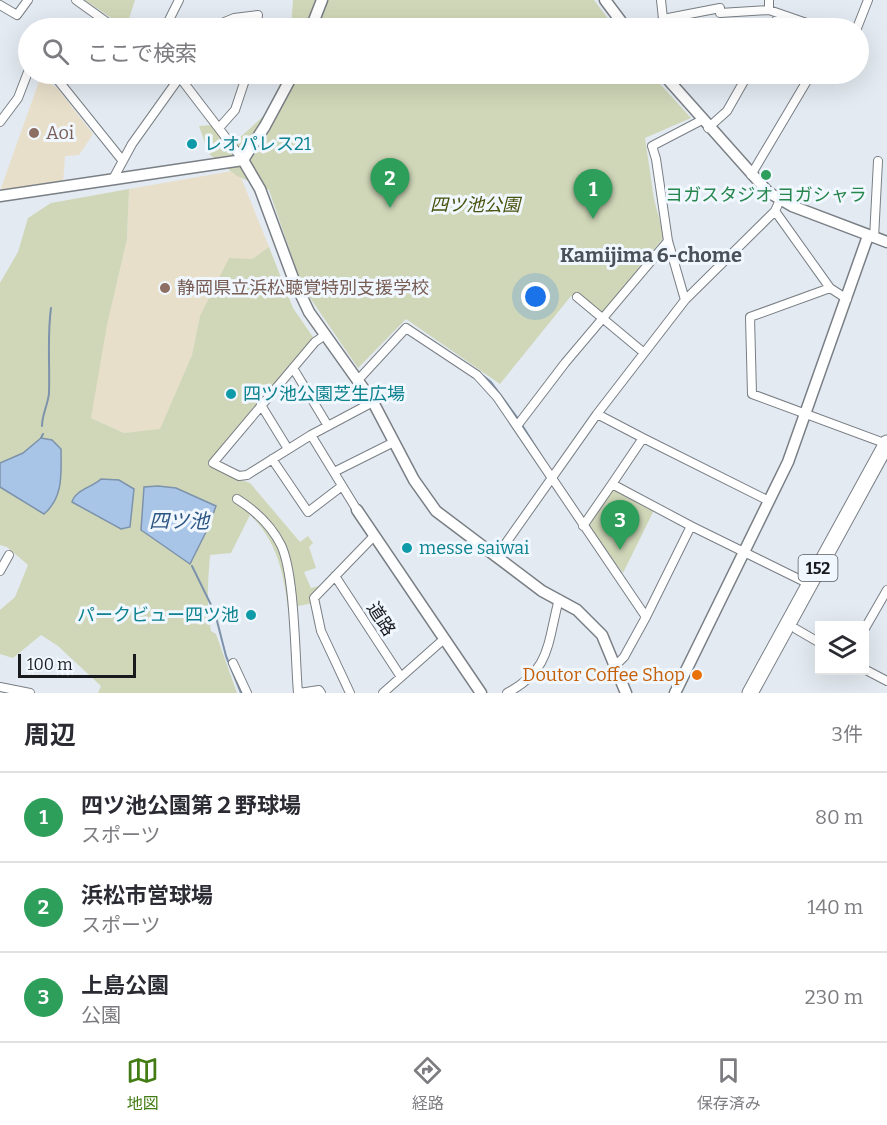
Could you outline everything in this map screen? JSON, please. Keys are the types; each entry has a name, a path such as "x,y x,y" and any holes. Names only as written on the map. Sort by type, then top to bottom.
{"highway":[{"name":"152","path":"750,693 887,443"},
{"name":"152","path":"762,693 887,463"}],"street":[{"path":"0,5 17,15 28,0"},
{"path":"76,0 101,18"},
{"path":"170,18 179,0"},
{"path":"315,18 322,0"},
{"path":"605,0 618,18"},
{"path":"661,0 663,18"},
{"path":"769,0 769,10"},
{"path":"861,18 868,0"},
{"path":"668,18 720,8 720,13 769,10 792,18"},
{"path":"778,18 780,14"},
{"path":"234,18 258,15 258,18"},
{"path":"0,122 18,98 23,84"},
{"path":"61,84 122,160"},
{"path":"113,179 122,160 173,84"},
{"path":"186,84 243,160 260,189 293,278 309,312 373,402 414,480 436,511 542,591 577,610 602,635 626,693"},
{"path":"219,128 235,110 244,84"},
{"path":"0,196 243,160 288,84"},
{"path":"671,84 751,175 780,200 887,242"},
{"path":"685,300 668,242 656,159 651,146 705,124 727,111 742,84"},
{"path":"751,175 805,84"},
{"path":"675,693 769,501 806,415 871,237 878,160"},
{"path":"496,557 643,352 685,300 775,211 780,200"},
{"path":"775,211 830,288 847,299"},
{"path":"519,424 668,242"},
{"path":"830,288 750,317 752,394 887,443"},
{"path":"577,297 643,352"},
{"path":"358,380 406,328 482,380 519,424 586,522 646,617"},
{"path":"325,335 315,342 213,464 239,476 248,475 311,435 373,402"},
{"path":"293,368 328,426"},
{"path":"261,405 288,449"},
{"path":"597,414 769,501"},
{"path":"311,435 374,536 482,693"},
{"path":"586,522 643,438"},
{"path":"334,472 394,442"},
{"path":"272,459 308,512 342,486"},
{"path":"612,484 809,584"},
{"path":"237,499 258,513 282,547 288,575 299,693 319,690 321,693"},
{"path":"616,665 624,657 646,617 691,526"},
{"path":"350,693 321,631 314,598 374,536"},
{"path":"0,572 9,555"},
{"name":"道路","path":"335,576 401,677"},
{"path":"869,621 887,590"},
{"path":"507,693 530,679 541,666 559,599"},
{"path":"796,629 815,641"},
{"path":"383,693 444,639"},
{"path":"233,663 247,693"},
{"path":"869,672 887,681"},
{"path":"0,687 30,693"}],"shaded area":[{"path":"38,84 51,84 58,89 93,134 79,155 65,156 63,184 0,191"},
{"name":"静岡県立浜松聴覚特別支援学校","path":"238,170 269,247 252,259 200,316 192,355 160,430 124,433 91,418 101,348 127,239 129,189"}],"green space":[{"path":"85,0 135,0 129,18 111,18"},
{"path":"293,0 594,0 608,18 292,18"},
{"name":"四ツ池公園","path":"280,84 660,84 691,118 645,138 654,199 664,237 599,317 571,296 500,384 406,319 358,368 302,286 269,190 237,176 209,154 199,126 213,125 237,140 267,113"},
{"path":"129,189 127,239 107,325 91,418 124,433 160,429 192,355 200,316 229,258 252,259 269,247 293,308 315,340 209,461 214,461 238,479 250,483 300,542 308,536 313,543 309,547 316,568 304,572 311,588 320,586 311,594 313,603 288,608 281,569 273,546 250,515 231,553 210,555 209,621 211,631 216,634 237,693 98,693 101,686 58,646 41,635 13,658 0,654 0,610 15,597 28,565 7,547 0,545 0,283 18,252 28,218 51,203"},
{"path":"611,490 616,490 654,510 623,573 588,526"}],"water":[{"path":"41,438 52,440 61,449 61,476 58,492 44,514 0,487 0,463 23,453"},
{"name":"四ツ池","path":"101,479 119,480 134,489 130,527 121,529 72,502 77,494"},
{"name":"四ツ池","path":"144,487 176,488 216,506 190,564 141,530"}],"waterway":[{"path":"42,426 49,393 51,308"},
{"path":"414,329 437,344"},
{"path":"481,374 491,382 519,420"},
{"path":"522,425 546,463"},
{"path":"41,438 43,434"},
{"path":"556,478 621,573"},
{"path":"192,566 215,613 226,656 241,693"}],"place":[{"name":"Aoi","path":"34,133"},
{"name":"レオパレス21","path":"192,144"},
{"name":"ヨガスタジオ ヨガシャラ","path":"766,175"},
{"name":"浜松市営球場","path":"390,208"},
{"name":"四ツ池公園第２野球場","path":"593,219"},
{"name":"静岡県立浜松聴覚特別支援学校","path":"165,288"},
{"name":"四ツ池公園芝生広場","path":"231,394"},
{"name":"messe saiwai","path":"407,548"},
{"name":"上島公園","path":"620,550"},
{"name":"パークビュー四ツ池","path":"251,615"},
{"name":"Doutor Coffee Shop","path":"697,675"}],"district":[{"name":"Kamijima 6-chome","path":"651,255"}]}
